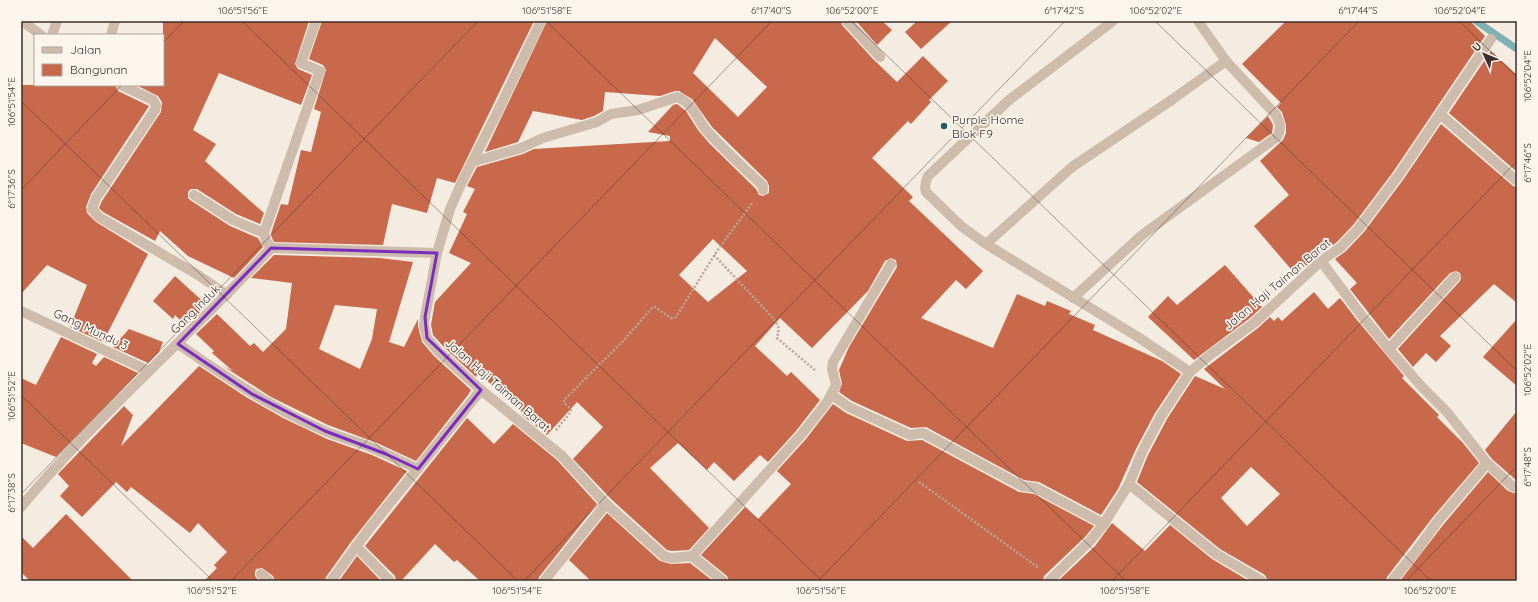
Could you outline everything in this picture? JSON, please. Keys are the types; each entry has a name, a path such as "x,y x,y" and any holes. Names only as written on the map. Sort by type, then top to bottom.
{"street":[{"path":"22,21 39,34"},
{"path":"52,34 57,21"},
{"path":"111,34 115,21"},
{"path":"316,21 301,63 320,71 264,233 266,241 271,248 438,253"},
{"name":"Jalan Haji Taiman Barat","path":"540,21 450,209 438,253 425,317 424,325 427,338 438,351 481,390 562,455 606,504 664,556 671,558 692,556"},
{"path":"847,21 880,57"},
{"path":"1113,21 1010,100 928,176 925,181 924,188 926,192 961,226 986,244 1138,337 1190,372"},
{"path":"1073,298 1142,235 1277,136 1280,130 1280,122 1276,115 1226,61 1198,21"},
{"name":"Jalan Haji Taiman Barat","path":"1051,579 1090,541 1104,524 1129,484 1142,452 1161,416 1190,372 1210,355 1254,323 1321,261 1341,247 1359,228 1398,176 1490,39"},
{"path":"986,244 1072,166 1173,99 1226,61"},
{"path":"123,86 153,100 156,105 155,110 93,204 92,209 99,217 198,275 227,295"},
{"path":"472,162 521,148 543,138 597,122 611,114 638,110 677,97 685,100 706,129 763,186 763,190"},
{"path":"1440,114 1517,180"},
{"path":"194,195 233,220 264,233"},
{"name":"Gang Induk","path":"21,507 52,470 149,371 227,295 271,248"},
{"path":"1321,261 1389,349 1422,387 1447,412 1487,463 1512,486 1517,488"},
{"path":"723,581 692,556 779,460 833,392 836,385 831,366 891,264"},
{"path":"1389,349 1455,277"},
{"name":"Gang Mundu 3","path":"21,311 149,371"},
{"path":"178,344 252,394 284,412 325,431 386,454 418,470"},
{"path":"331,581 356,546 481,390"},
{"path":"833,392 849,407 910,436 924,433 1022,486 1036,488 1104,524"},
{"path":"1392,581 1438,521 1487,463"},
{"path":"1129,484 1216,554 1262,581"},
{"path":"544,581 606,504"},
{"path":"356,546 390,581"},
{"path":"261,574 269,581"}],"path":[{"path":"546,442 570,413 571,410 564,403 564,400 618,346 652,308 655,306 671,318 676,317 714,255 763,190"},
{"path":"714,255 774,319 778,328 777,338 827,381 833,392"},
{"path":"919,482 1051,579"}],"highlighted area":[{"path":"271,248 437,253 425,317 427,338 481,390 418,469 386,454 325,431 252,394 178,344"}],"building":[{"path":"163,21 309,21 295,64 298,69 312,75 301,105 219,73 193,130 216,144 205,161 264,213 260,224 236,214 197,189 191,189 188,192 188,198 190,200 230,226 258,238 263,247 234,278 188,256 160,231 155,241 103,212 99,208 102,201 161,112 162,102 158,96 138,86 164,86"},
{"path":"322,21 534,21 455,183 437,178 427,213 392,204 383,245 274,242 272,238 271,233 281,204 288,205 301,150 311,152 321,112 314,109 326,70 323,65 309,59"},
{"path":"547,21 841,21 842,25 872,58 897,82 923,56 948,81 929,100 931,102 911,124 908,121 872,158 913,197 909,201 983,271 966,289 956,280 921,318 993,348 1017,294 1045,306 1047,301 1071,311 1069,314 1095,325 1093,330 1162,361 1181,374 1155,413 1136,449 1118,489 1101,515 1039,482 1024,480 926,427 911,428 852,401 839,392 842,384 839,370 849,347 897,267 896,260 891,258 885,261 868,291 812,348 780,318 755,346 787,376 791,372 820,400 796,431 768,462 760,455 734,481 714,462 707,470 678,443 650,468 709,528 689,550 667,550 611,499 573,459 603,427 577,402 547,435 522,415 523,413 478,372 476,377 433,335 431,325 435,302 471,263 449,253 467,214 463,212 475,189 467,186 477,167 523,154 534,149 670,141 670,136 648,132 673,105 677,104 686,111 698,130 709,143 756,189 759,195 763,196 769,193 767,181 712,127 692,99 679,91 660,96 605,92 603,111 582,120 533,111 518,142 485,152","holes":["715,38 767,87 738,117 693,73","713,239 747,271 708,302 679,275"]},
{"path":"856,21 882,21 892,30 877,45"},
{"path":"917,21 952,21 921,49 905,32"},
{"path":"1286,21 1470,21 1485,36 1393,172 1354,224 1337,242 1317,256 1296,275 1254,226 1289,195 1260,161 1283,140 1286,133 1286,125 1282,112 1277,107 1281,103 1242,64"},
{"path":"1491,51 1517,75 1517,172 1449,113"},
{"path":"21,85 116,86 118,91 149,106 91,194 86,207 87,213 96,222 148,254 103,342 70,327 87,285 47,265 21,294"},
{"path":"1268,116 1273,125 1272,133 1259,142 1246,138"},
{"path":"1441,124 1513,186 1517,187 1517,303 1494,284 1440,336 1451,346 1436,362 1426,353 1413,367 1398,349 1460,281 1460,273 1456,271 1450,273 1389,339 1350,289 1357,283 1335,259 1346,251 1364,232 1403,180"},
{"path":"274,255 380,258 413,262 389,342 404,347 418,319 422,342 434,356 471,390 416,461 377,443 328,425 271,397 223,366 233,371 212,353 214,351 196,334 217,314 250,346 254,343 263,352 286,329 292,283 251,278","holes":["335,305 377,309 372,339 360,369 319,349"]},
{"path":"1225,265 1262,307 1250,318 1194,360 1148,317 1168,296 1177,305"},
{"path":"175,276 207,305 186,326 175,315 173,319 153,301"},
{"path":"1314,292 1328,309 1340,298 1404,376 1402,378 1439,415 1437,417 1463,443 1479,463 1433,517 1387,577 1386,581 1268,581 1265,575 1220,549 1137,482 1148,455 1167,419 1195,376 1225,389 1204,369 1258,328 1270,317 1274,321 1278,317 1282,321","holes":["1251,467 1280,494 1247,526 1221,498"]},
{"path":"1517,319 1517,386 1483,357"},
{"path":"129,329 163,342 159,352 148,363 113,347"},
{"path":"61,337 97,354 92,363 96,366 104,357 138,373 56,457 21,443 21,378 36,385"},
{"path":"199,366 246,397 283,418 327,439 372,455 407,471 351,542 326,577 325,581 275,581 273,576 262,568 256,569 255,572 255,576 259,581 204,581 217,568 214,565 227,552 198,523 190,533 131,487 127,492 116,482 82,517 60,496 69,486 58,474 124,406 133,415 121,446"},
{"path":"833,404 846,413 907,441 922,440 1019,492 1034,494 1094,526 1085,537 1044,576 1043,581 729,581 727,576 701,555 745,507 758,519 791,484 777,471 806,439"},
{"path":"1517,411 1517,481 1492,459 1485,450"},
{"path":"467,418 494,444 513,424 557,460 597,504 539,577 538,581 480,581 457,560 454,562 435,544 401,581 396,581 395,576 365,546"},
{"path":"1488,472 1508,491 1517,494 1517,581 1400,581 1443,525"},
{"path":"607,513 660,561 671,564 690,563 713,581 591,581 569,560"},
{"path":"66,514 133,581 30,581 21,572 21,536 33,548"},
{"path":"1112,523 1145,551 1170,525 1212,559 1249,581 1058,581 1095,546"},
{"path":"357,556 381,581 339,581"}],"waterway":[{"path":"1476,21 1517,49"}],"place":[{"name":"Purple Home Blok F9","path":"944,126"}]}
